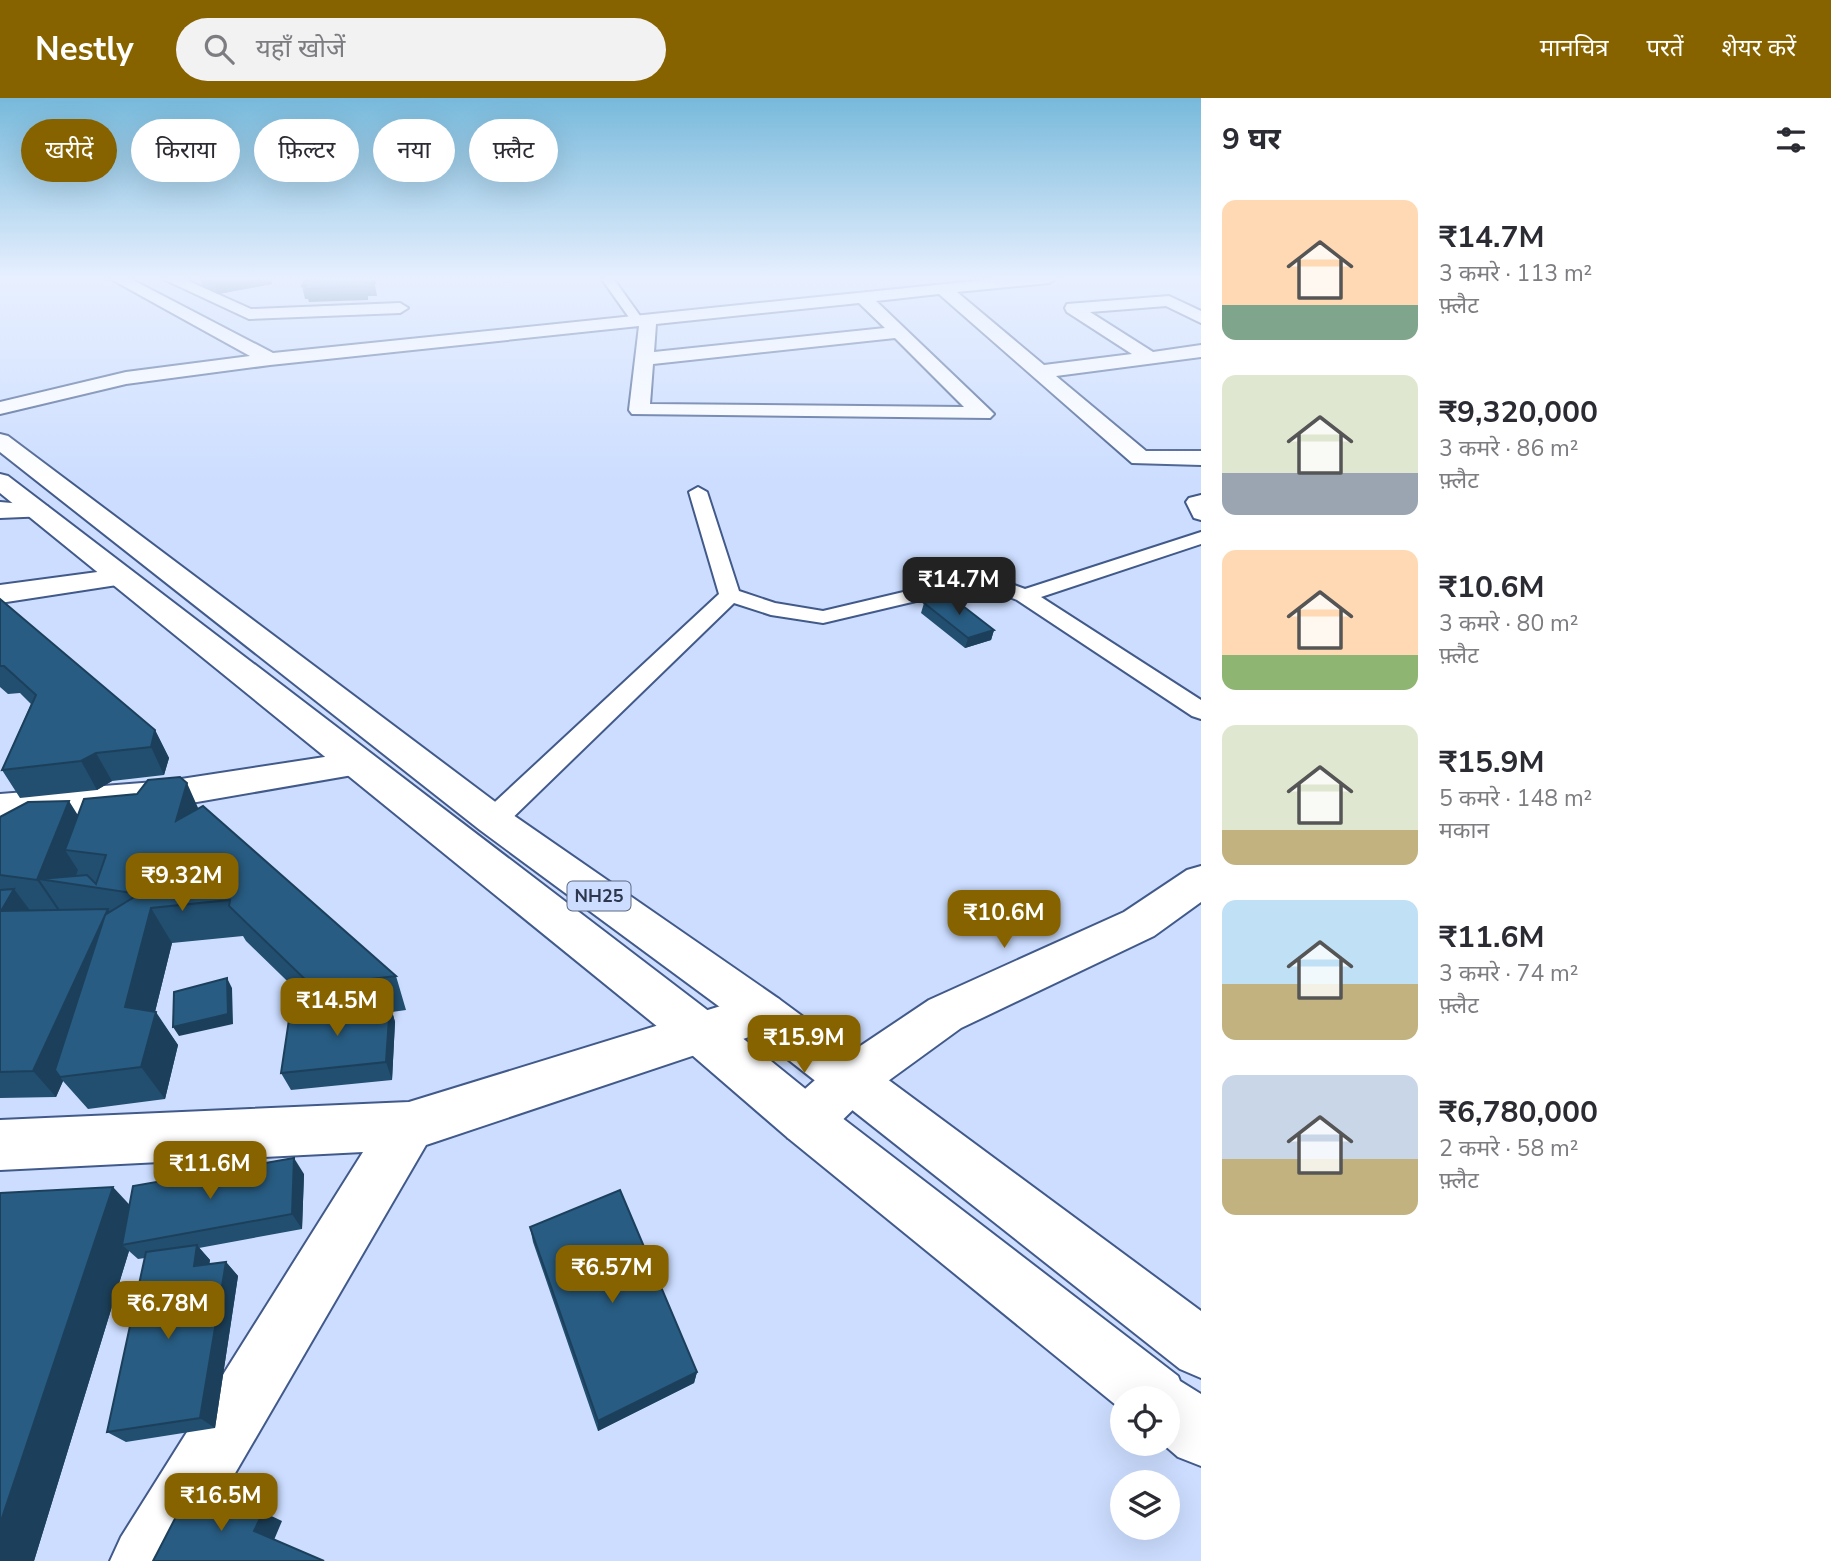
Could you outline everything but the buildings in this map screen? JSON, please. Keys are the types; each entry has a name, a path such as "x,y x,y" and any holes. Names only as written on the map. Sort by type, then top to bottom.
{"street":[{"path":"246,346 270,359"},
{"path":"0,408 126,378 391,346"},
{"path":"644,346 639,410 983,414 913,346"},
{"path":"645,359 764,346"},
{"path":"1009,346 1140,458 1201,458"},
{"path":"1132,346 1150,358"},
{"path":"1038,372 1201,351"},
{"name":"NH25","path":"0,441 494,820 763,1013 1201,1348"},
{"name":"NH25","path":"0,481 19,511 120,577 702,1034 806,1121 1141,1386"},
{"path":"0,594 120,577"},
{"path":"0,807 168,794 357,764"},
{"path":"806,1121 849,1081 945,1014 1139,924 1201,881"},
{"path":"0,1144 409,1126 763,1013"},
{"path":"145,1561 409,1126"},
{"path":"1180,1417 1201,1434"}],"lane":[{"path":"698,492 730,595"},
{"path":"1201,500 1195,502 1201,514"},
{"path":"1024,596 1201,538"},
{"path":"730,595 771,609 823,617 967,583 995,584 1024,596 1201,711"},
{"path":"494,820 730,595"}]}
